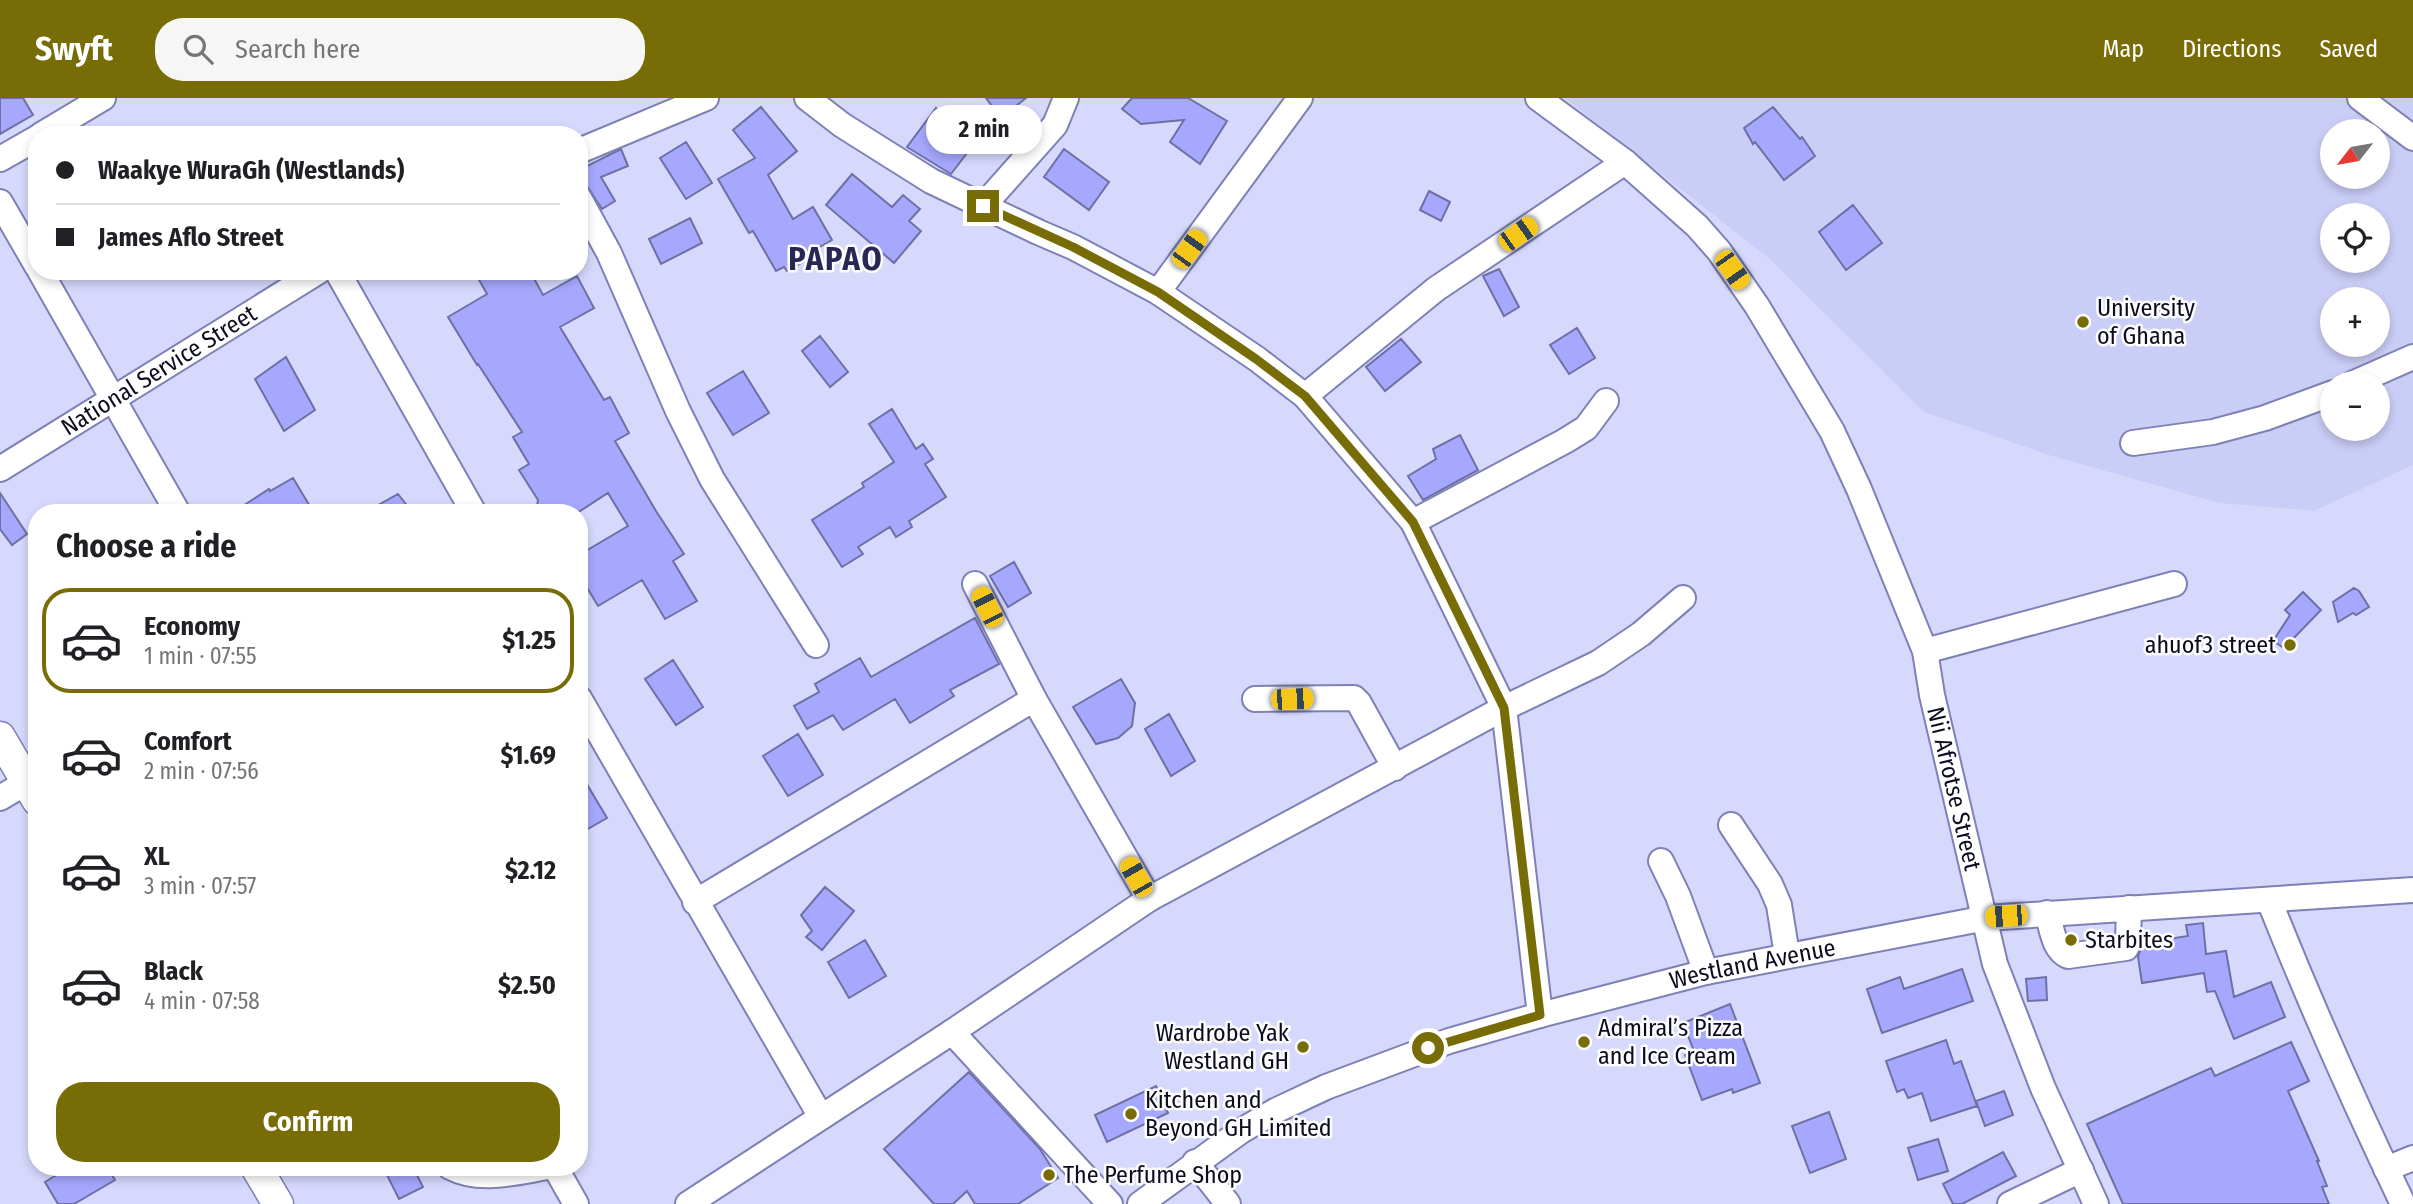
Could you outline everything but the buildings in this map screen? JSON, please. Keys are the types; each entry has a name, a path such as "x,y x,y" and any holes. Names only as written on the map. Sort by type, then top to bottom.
{"main road":[{"path":"0,737 28,784"},
{"path":"261,1176 278,1204"}],"street":[{"path":"56,126 103,98"},
{"path":"588,146 706,98"},
{"path":"807,98 842,125 931,181 1073,247 1158,292 1305,396 1413,522 1504,708 1540,1015"},
{"path":"983,206 1055,125 1066,98"},
{"path":"1158,292 1300,98"},
{"name":"Nii Afrotse Street","path":"1538,98 1625,162 1698,226 1757,306 1832,431 1860,489 1925,651 1932,695 1995,964 2043,1088 2096,1204"},
{"path":"2360,98 2413,138"},
{"path":"0,159 28,143"},
{"path":"1305,396 1436,289 1625,162"},
{"path":"0,202 28,250"},
{"path":"588,214 609,253 678,411 712,479 816,645"},
{"path":"45,280 173,504"},
{"name":"National Service Street","path":"0,469 305,280"},
{"path":"342,280 469,504"},
{"path":"2381,371 2413,357"},
{"path":"2133,443 2213,432 2265,418 2320,398"},
{"path":"1413,522 1565,442 1586,428 1606,401"},
{"path":"975,584 1034,699 1149,899"},
{"path":"1925,651 2174,584"},
{"path":"688,1204 952,1032 1149,899 1504,708 1598,663 1641,634 1684,598"},
{"path":"1255,699 1354,698 1395,768"},
{"path":"695,901 1034,699"},
{"path":"588,714 821,1117"},
{"path":"0,798 28,792"},
{"path":"1731,825 1779,905 1787,955"},
{"path":"1661,861 1678,896 1706,972"},
{"name":"Westland Avenue","path":"1140,1204 1195,1162 1252,1124 1326,1087 1437,1045 1706,972 1986,918 2413,890"},
{"path":"2269,900 2307,996 2403,1204"},
{"path":"2047,913 2057,946 2068,956 2126,948 2129,908"},
{"path":"952,1032 1110,1204"},
{"path":"2386,1169 2413,1158"},
{"path":"1195,1162 1228,1204"},
{"path":"2010,1204 2081,1170"},
{"path":"560,1176 576,1204"}],"shaded area":[{"name":"University of Ghana","path":"1565,98 2413,98 2413,465 2314,511 2220,503 2052,456 1924,412 1771,260"}],"place":[{"name":"University of Ghana","path":"2083,322"},
{"name":"ahuof3 street","path":"2290,645"},
{"name":"Starbites","path":"2071,940"},
{"name":"Admiral’s Pizza and Ice Cream","path":"1584,1042"},
{"name":"Wardrobe Yak Westland GH","path":"1303,1047"},
{"name":"Kitchen and Beyond GH Limited","path":"1131,1114"},
{"name":"The Perfume Shop","path":"1049,1175"}],"district":[{"name":"PAPAO","path":"836,259"}],"route":[{"path":"983,206 1073,247 1158,292 1256,359 1305,396 1413,522 1504,708 1540,1015 1428,1048"}]}
